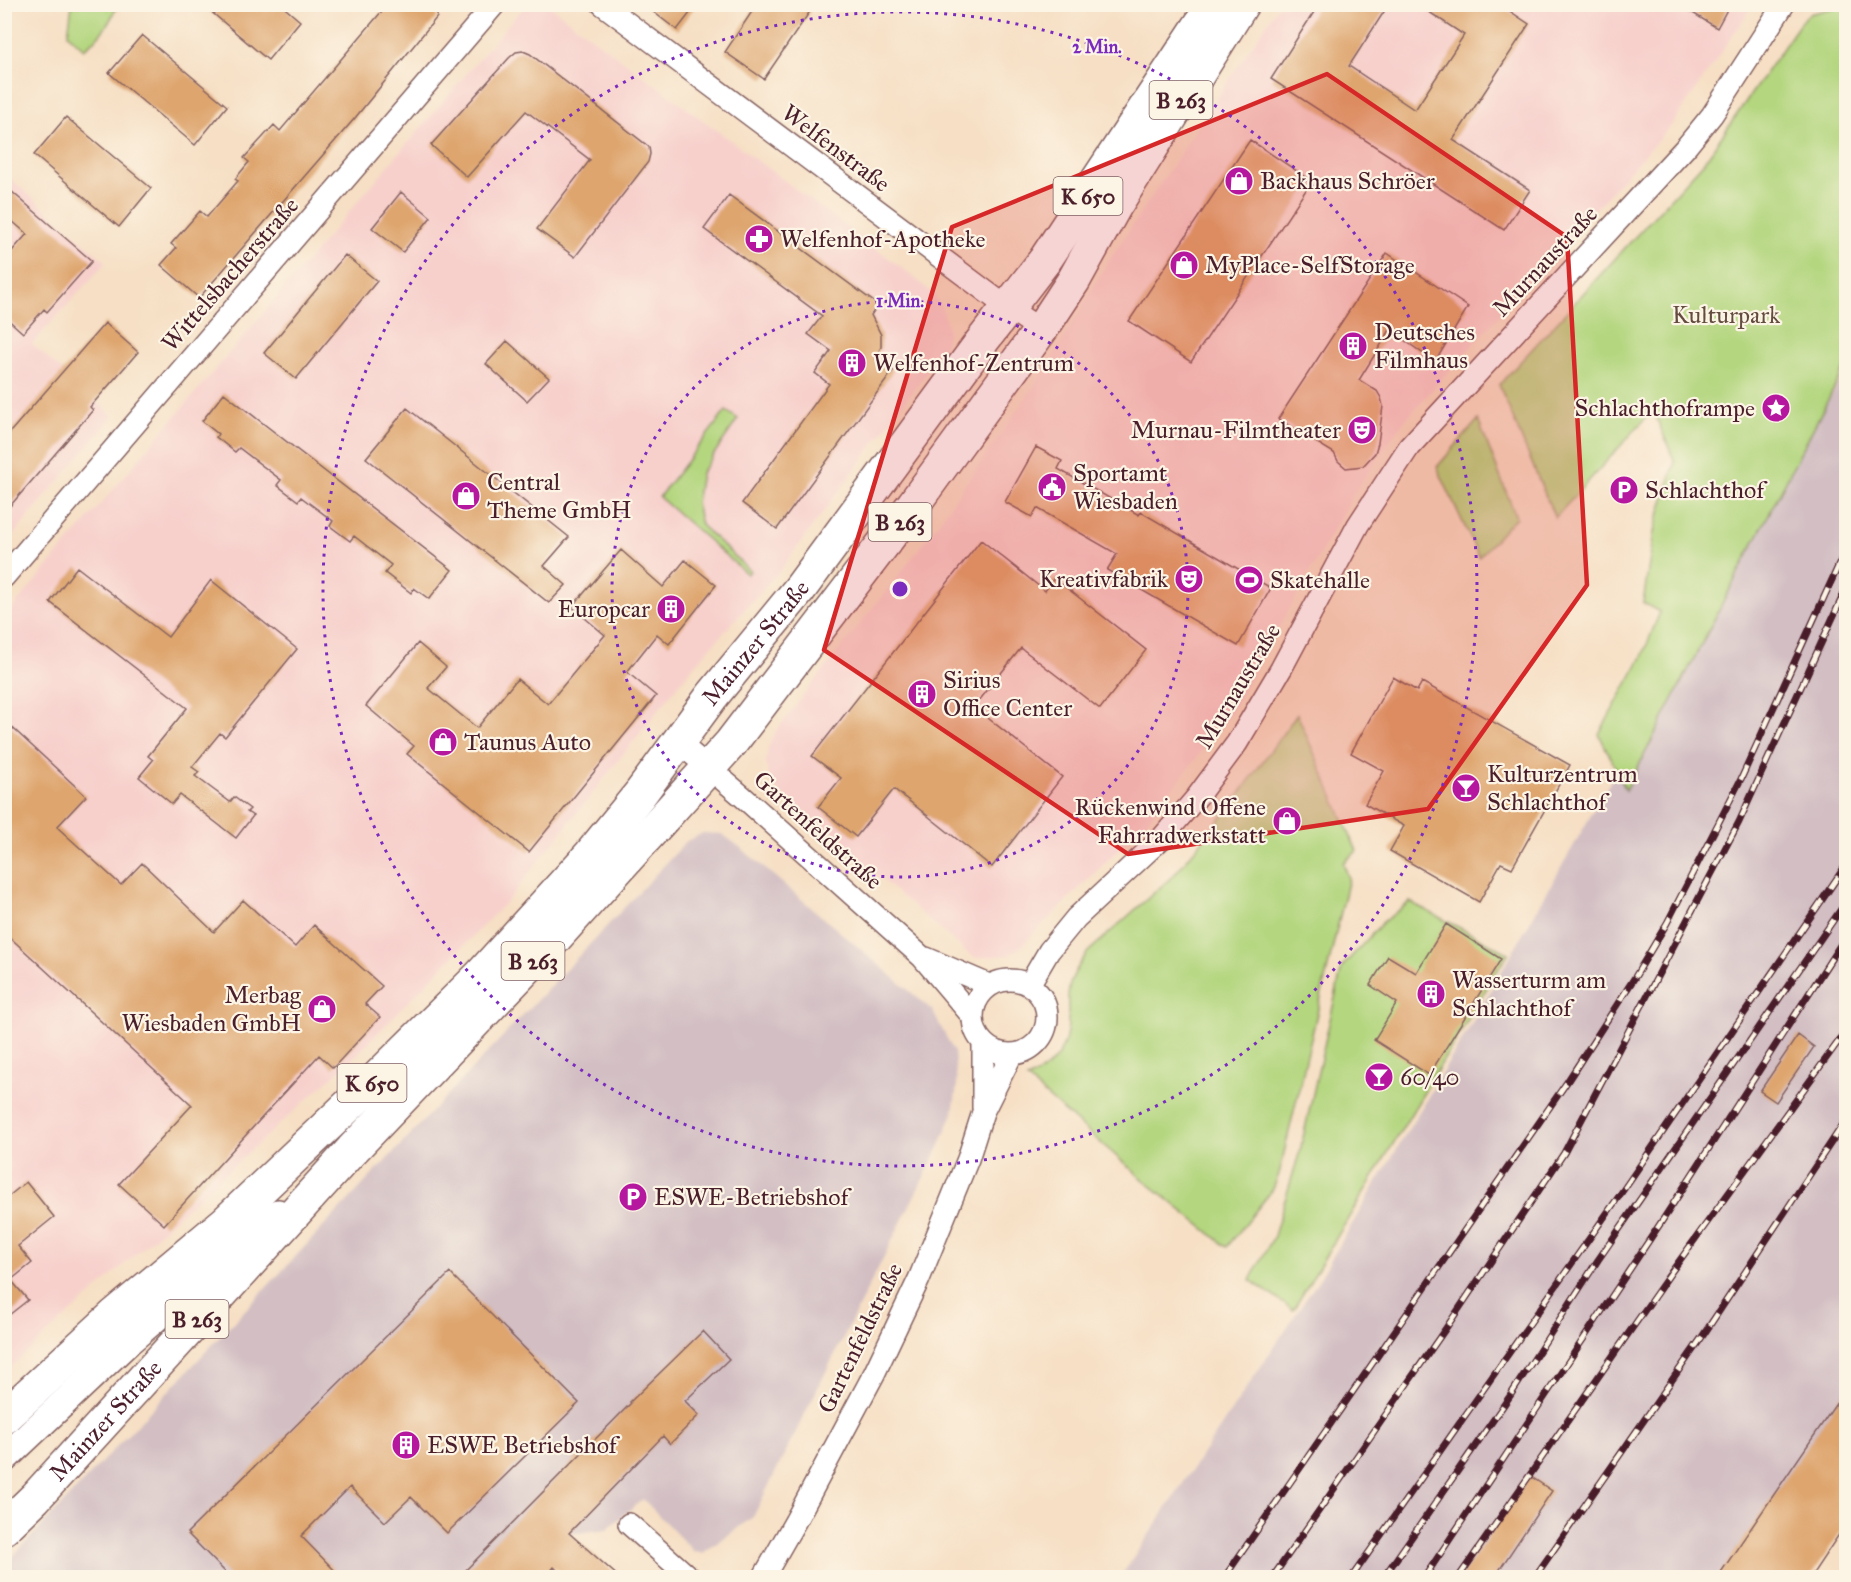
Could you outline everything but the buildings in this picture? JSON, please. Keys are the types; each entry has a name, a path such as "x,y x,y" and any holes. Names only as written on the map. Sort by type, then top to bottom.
{"main road":[{"name":"Mainzer Straße","path":"4,1417 115,1315 226,1222 397,1059 479,977 606,837 712,696 799,590 1054,248 1214,4"},
{"name":"Mainzer Straße","path":"4,1528 35,1498 352,1150 556,937 710,768 913,505 1041,330 1074,280 1121,197 1242,4"}],"street":[{"name":"Wittelsbacherstraße","path":"4,577 495,4"},
{"name":"Welfenstraße","path":"602,4 1008,308 1041,330"},
{"name":"Murnaustraße","path":"1029,985 1049,951 1076,918 1161,839 1197,797 1237,743 1281,669 1358,525 1409,447 1686,147 1712,115 1784,4"},
{"name":"Gartenfeldstraße","path":"678,742 922,957 972,1016"},
{"name":"Gartenfeldstraße","path":"922,957 989,985"},
{"path":"1005,980 1029,985 1037,992 1047,1010 1044,1031 1040,1040 1031,1048 1012,1054 992,1049 983,1043 977,1035 972,1016 979,996 989,985 1005,980"},
{"name":"Gartenfeldstraße","path":"983,1043 983,1112"},
{"name":"Gartenfeldstraße","path":"763,1578 874,1374 919,1279 968,1159 983,1112 1012,1054"},
{"name":"Mainzer Straße","path":"4,1459 128,1342 352,1150"},
{"name":"Mainzer Straße","path":"128,1342 226,1222"},
{"path":"629,1524 690,1578"}],"highlighted area":[{"path":"1327,74 1567,237 1587,585 1428,809 1128,854 824,650 952,227"}],"shaded area":[{"path":"531,5 548,5 911,275 932,293 942,308 948,330 944,349 781,569 689,671 507,901 354,1057 5,1372 5,617 514,18 524,8"},
{"path":"1279,5 1753,5 1673,123 1403,422 1354,493 1228,718 1146,822 1019,948 1008,955 977,958 969,954 776,789 766,764 768,748 776,731 927,539 1044,372 1108,262"},
{"path":"5,174 106,262 32,344 113,416 5,545"},
{"path":"1846,370 1846,1404 1717,1577 1120,1578 1318,1281 1472,1023"},
{"name":"ESWE-Betriebshof","path":"703,833 722,834 741,848 932,1010 954,1052 957,1085 953,1113 939,1147 753,1517 703,1553 694,1552 643,1499 607,1529 569,1534 554,1567 545,1577 5,1578 4,1566 687,841"}],"green space":[{"path":"72,5 117,5 104,29 84,49 68,34"},
{"name":"Kulturpark","path":"1846,5 1846,365 1626,790 1599,734 1642,657 1660,612 1643,603 1654,532 1675,462 1653,410 1555,518 1499,385 1704,162 1801,22 1809,14"},
{"path":"726,411 738,419 701,473 696,503 701,525 750,571 747,574 659,497"},
{"path":"1478,420 1516,517 1479,557 1437,467"},
{"path":"1297,714 1357,851 1343,863 1349,878 1279,1174 1273,1189 1227,1247 1145,1181 1027,1079 1048,1067 1062,1048 1068,1027 1070,984 1088,952 1175,874 1231,806"},
{"path":"1410,902 1508,953 1293,1310 1250,1280 1274,1236 1300,1151 1342,967 1383,922"}],"railway":[{"path":"1224,1578 1567,1082 1635,977 1667,923 1741,779 1846,549"},
{"path":"1272,1578 1446,1328 1564,1153 1739,822 1846,589"},
{"path":"1351,1578 1617,1199 1846,865"},
{"path":"1383,1578 1510,1396 1598,1260 1846,902"},
{"path":"1424,1578 1662,1221 1846,936"},
{"path":"1458,1578 1672,1271 1846,1031"},
{"path":"1534,1578 1702,1337 1846,1120"}],"place":[{"name":"Backhaus Schröer","path":"1239,181"},
{"name":"Welfenhof-Apotheke","path":"759,239"},
{"name":"MyPlace-SelfStorage","path":"1184,265"},
{"name":"Deutsches Filmhaus","path":"1353,346"},
{"name":"Welfenhof-Zentrum","path":"852,363"},
{"name":"Schlachthoframpe","path":"1776,408"},
{"name":"Murnau-Filmtheater","path":"1362,430"},
{"name":"Sportamt Wiesbaden","path":"1052,487"},
{"name":"Schlachthof","path":"1624,490"},
{"name":"Central Theme GmbH","path":"466,496"},
{"name":"Kreativfabrik","path":"1189,579"},
{"name":"Skatehalle","path":"1249,580"},
{"name":"Europcar","path":"671,609"},
{"name":"Sirius Office Center","path":"922,694"},
{"name":"Taunus Auto","path":"443,742"},
{"name":"Kulturzentrum Schlachthof","path":"1466,788"},
{"name":"Rückenwind Offene Fahrradwerkstatt","path":"1287,821"},
{"name":"Wasserturm am Schlachthof","path":"1431,994"},
{"name":"Merbag Wiesbaden GmbH","path":"322,1009"},
{"name":"60/40","path":"1379,1077"},
{"name":"ESWE-Betriebshof","path":"633,1197"},
{"name":"ESWE Betriebshof","path":"406,1445"}]}
